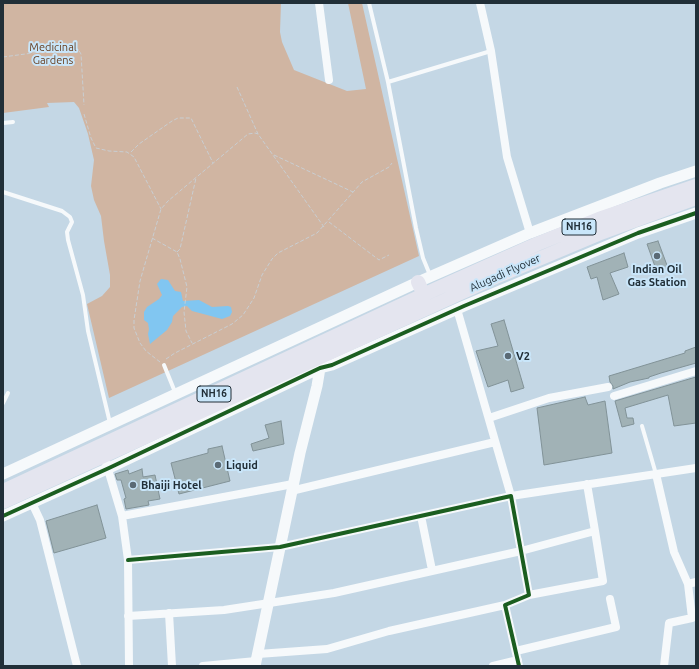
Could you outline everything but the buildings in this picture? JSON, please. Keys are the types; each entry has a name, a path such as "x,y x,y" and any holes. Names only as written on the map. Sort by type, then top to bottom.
{"highway":[{"name":"Alugadi Flyover","path":"424,295 599,219 696,186"},
{"name":"Alugadi Flyover","path":"319,363 332,352 498,276 590,237 696,198"},
{"path":"424,295 425,280"},
{"name":"NH16","path":"3,491 424,295"},
{"name":"NH16","path":"3,502 107,462 319,363"}],"street":[{"path":"319,3 329,80"},
{"path":"480,3 491,51 507,157 530,232"},
{"path":"3,474 530,232 696,171"},
{"path":"257,660 319,363 332,365 457,309 638,233 696,213"},
{"path":"457,309 511,496 529,595"},
{"path":"614,396 696,371"},
{"path":"488,418 549,398 608,387"},
{"path":"122,516 292,488 495,442"},
{"path":"3,516 32,503 107,462 122,516 128,560 129,666"},
{"path":"128,560 280,547 511,496 696,468"},
{"path":"656,474 674,552 692,583 692,618 669,623 664,666"},
{"path":"203,666 257,660 327,649 389,631 505,605 529,595 603,581 587,484"},
{"path":"32,503 40,520 77,666"},
{"path":"421,516 432,570"},
{"path":"128,616 224,610 334,593 521,551 595,531"},
{"path":"516,651 616,627 610,599"},
{"path":"493,666 519,663 505,605"},
{"path":"169,613 172,666"}],"lane":[{"path":"370,3 388,82 423,258 425,280"},
{"path":"388,82 491,51"},
{"path":"3,123 13,122"},
{"path":"3,192 62,211 71,220 71,225 67,232 68,240 83,295 88,331 110,426"},
{"path":"164,365 176,394"},
{"path":"3,404 8,393"},
{"path":"642,426 656,474"}],"path":[{"path":"3,57 70,48 78,49 81,54 84,105"},
{"path":"237,87 258,134 324,227"},
{"path":"84,114 91,138 96,148 131,153 134,156 161,209"},
{"path":"131,153 139,144 172,120 178,118 190,118 213,164"},
{"path":"258,134 255,132 248,134 161,209 140,281 134,328 140,344 146,351 164,365 168,356 232,324 243,315 254,298 262,275 272,259 278,253 317,233 324,227 362,182 389,167 392,163"},
{"path":"274,155 354,192"},
{"path":"177,252 180,249 196,178"},
{"path":"328,222 379,260 382,260 389,255"},
{"path":"152,238 177,252 187,287 185,306 186,331 193,344"}],"green space":[{"name":"Medicinal Gardens","path":"3,3 281,3 280,32 282,42 294,70 347,91 366,89 348,3 362,3 419,256 109,398 87,304 102,296 110,287 110,275 101,216 94,200 91,186 94,160 88,134 79,108 74,102 47,103 49,107 3,113"}],"water":[{"path":"161,279 168,280 175,291 181,292 183,301 199,300 212,307 228,306 231,307 232,312 230,316 222,319 192,311 187,306 182,307 173,316 172,322 167,330 150,344 148,323 144,320 144,312 147,307 159,299 162,295 157,284"}],"cycle path":[{"path":"3,516 109,468 320,368 332,365 464,306 638,233 696,213"},
{"path":"128,560 280,547 511,496 529,595 505,605 519,666"}],"place":[{"name":"Indian Oil Gas Station","path":"657,256"},
{"name":"V2","path":"508,356"},
{"name":"Liquid","path":"218,465"},
{"name":"Bhaiji Hotel","path":"133,485"}]}
